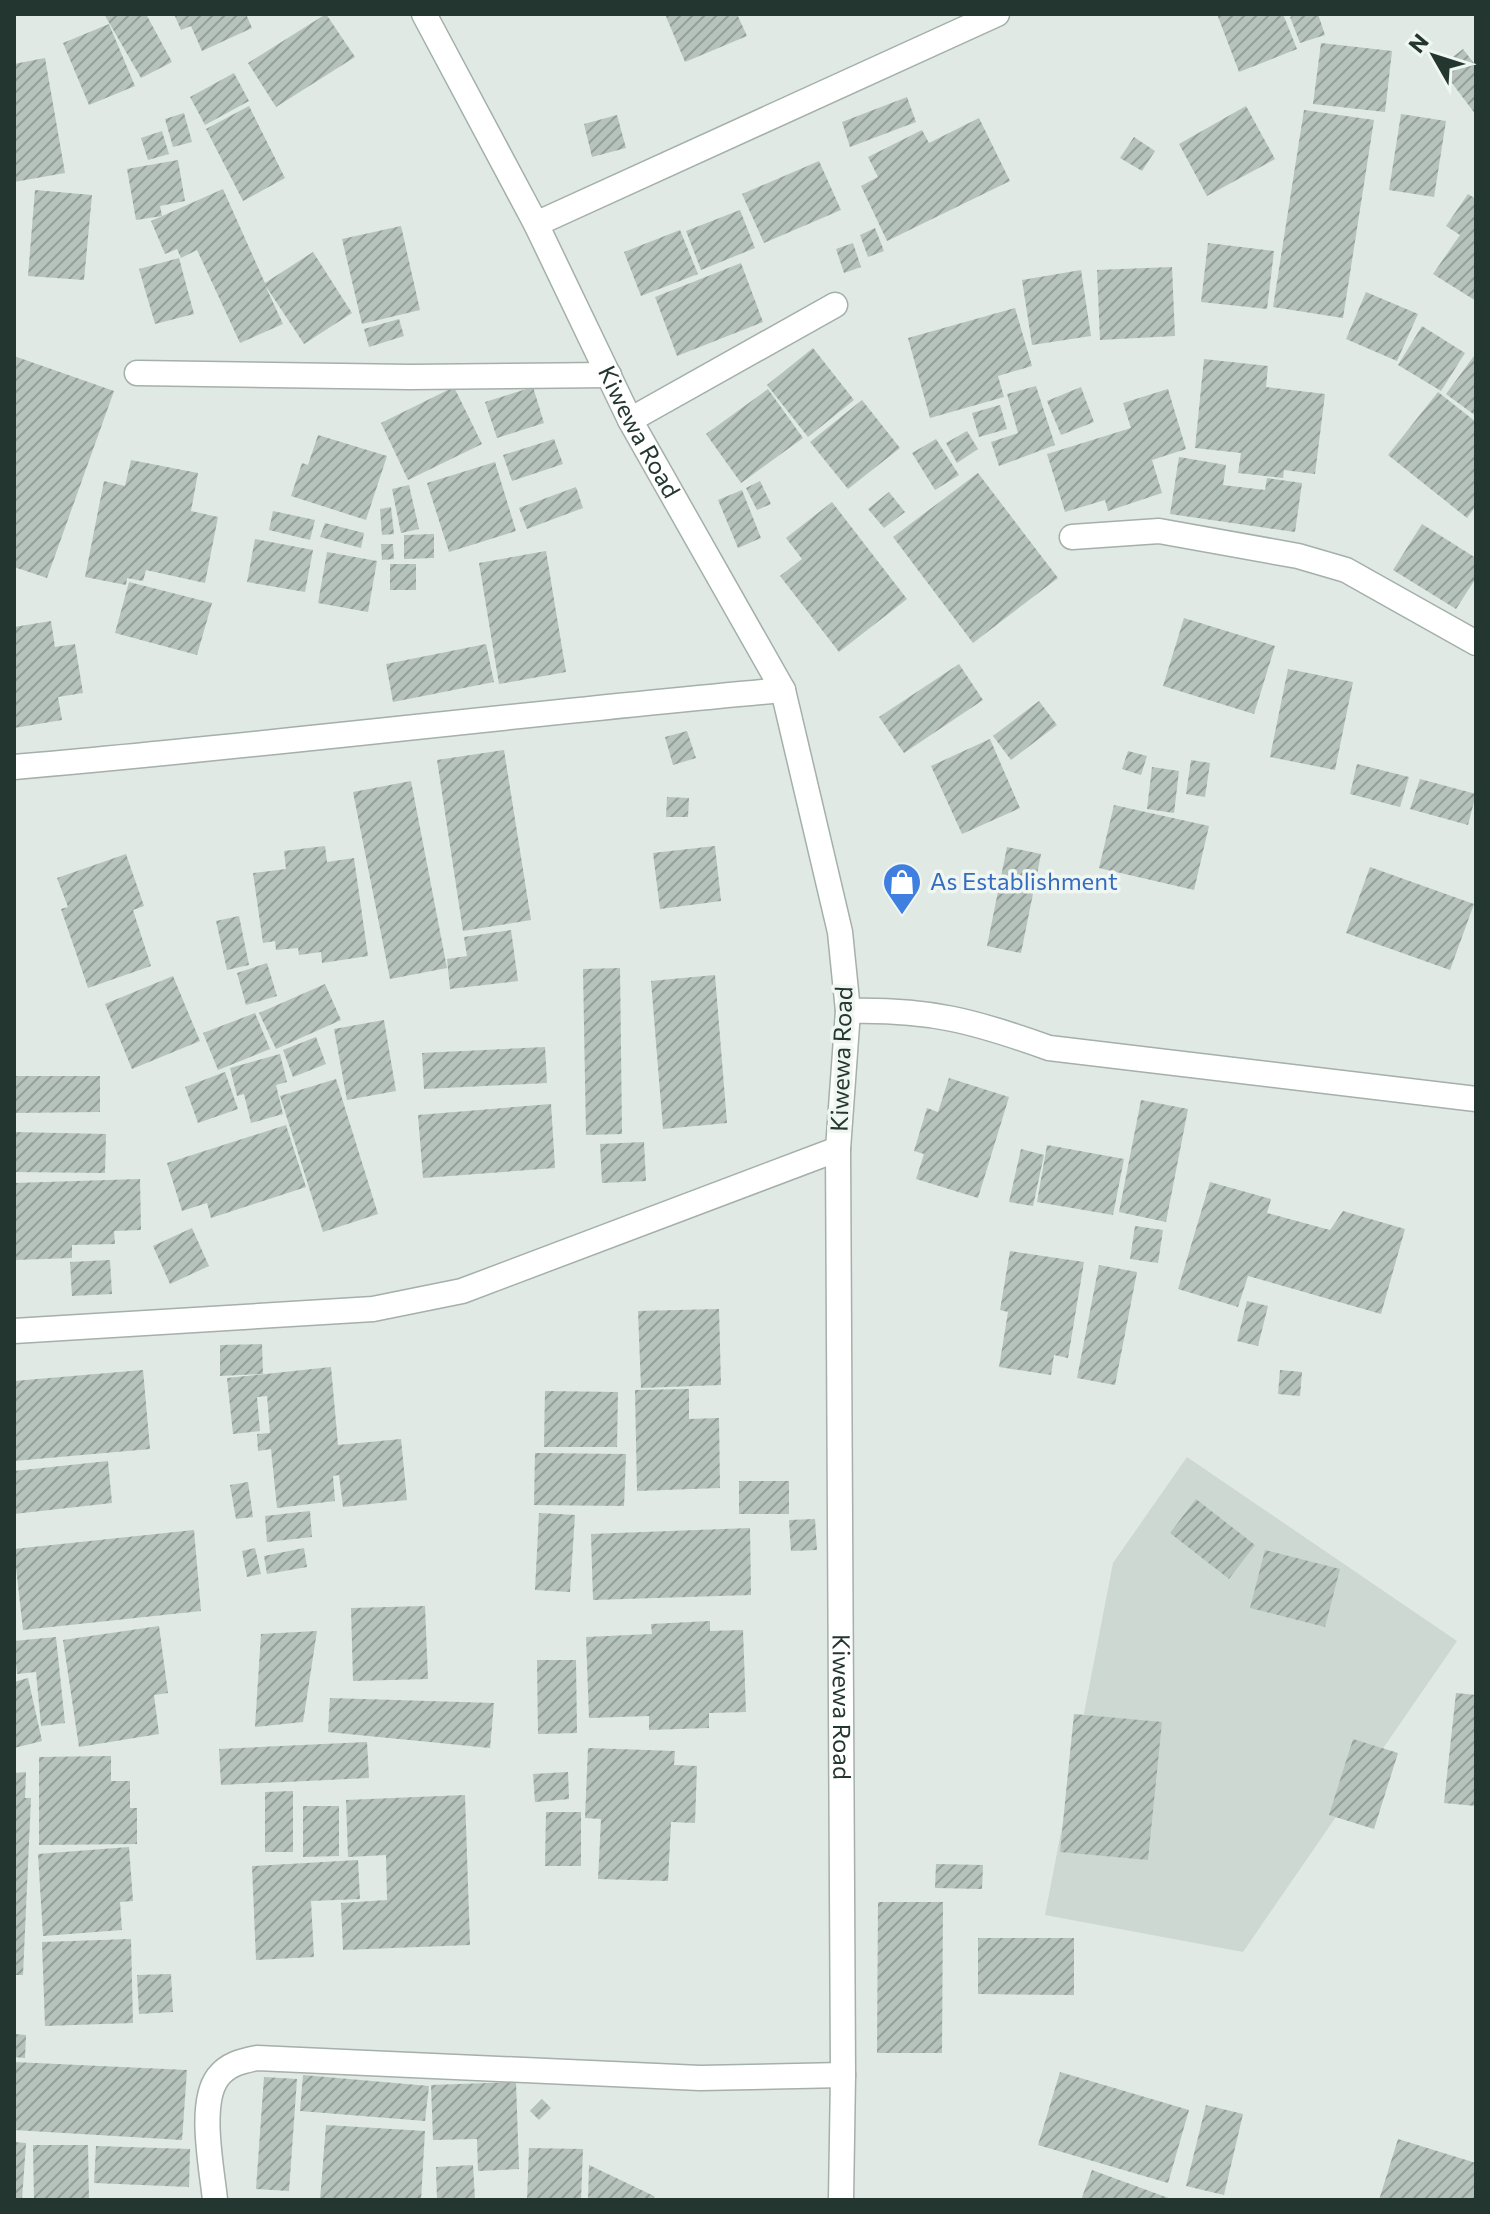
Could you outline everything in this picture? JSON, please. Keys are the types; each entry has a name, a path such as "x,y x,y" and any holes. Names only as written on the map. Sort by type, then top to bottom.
{"street":[{"name":"Kiwewa Road","path":"424,14 536,224 630,420 783,690 840,932 848,1011 838,1149 841,2200"},
{"path":"536,224 997,14"},
{"path":"630,420 835,305"},
{"path":"137,373 410,377 609,375"},
{"path":"1072,537 1159,531 1298,556 1346,570 1476,643"},
{"path":"14,767 280,744 607,706 783,690"},
{"path":"848,1011 925,1012 989,1026 1049,1048 1476,1099"},
{"path":"14,1331 373,1309 462,1291 838,1149"},
{"path":"215,2200 208,2131 213,2086 220,2074 235,2063 257,2058 700,2078 843,2075"}],"shaded area":[{"path":"1187,1457 1457,1641 1243,1952 1045,1915 1113,1563"}],"building":[{"path":"104,14 146,14 172,62 141,78"},
{"path":"174,14 246,14 252,28 202,51 191,26 181,30"},
{"path":"326,14 355,57 276,107 248,63"},
{"path":"665,14 737,14 747,36 685,62"},
{"path":"1217,14 1283,14 1297,49 1239,72"},
{"path":"1318,14 1325,35 1300,43 1290,17"},
{"path":"109,24 135,86 89,105 63,43"},
{"path":"1321,43 1392,51 1385,112 1313,104"},
{"path":"1463,49 1476,66 1476,115 1440,67"},
{"path":"45,58 65,173 14,182 14,64"},
{"path":"234,73 249,101 205,125 190,97"},
{"path":"907,97 916,122 850,147 842,122"},
{"path":"249,106 285,178 243,201 206,129"},
{"path":"1246,106 1275,159 1207,196 1179,144"},
{"path":"1304,110 1374,120 1343,318 1273,307"},
{"path":"184,113 192,142 173,147 165,119"},
{"path":"1401,114 1446,121 1434,197 1389,190"},
{"path":"617,115 626,148 592,157 584,124"},
{"path":"979,118 1010,181 887,241 861,186 878,177 868,157 922,130 929,143"},
{"path":"162,131 169,154 148,160 141,138"},
{"path":"1134,137 1155,151 1142,171 1120,158"},
{"path":"178,160 185,201 160,206 162,216 136,220 127,169"},
{"path":"819,161 841,210 764,243 742,194"},
{"path":"223,189 265,283 313,252 352,313 304,344 265,285 283,324 240,343 197,250 181,258 177,249 165,254 151,221"},
{"path":"35,190 92,195 84,280 28,276"},
{"path":"1468,194 1476,199 1476,301 1433,274 1460,235 1446,226"},
{"path":"740,210 755,248 701,270 686,231"},
{"path":"401,226 420,310 362,324 342,239"},
{"path":"875,228 884,251 868,257 860,235"},
{"path":"680,230 698,274 641,296 624,252"},
{"path":"853,243 861,267 844,273 836,249"},
{"path":"1208,243 1274,251 1267,309 1201,302"},
{"path":"179,258 194,314 155,324 139,269"},
{"path":"741,263 763,322 677,356 655,297"},
{"path":"1172,267 1175,336 1100,340 1097,270"},
{"path":"1081,270 1091,336 1032,345 1022,280"},
{"path":"1366,292 1418,314 1397,361 1346,339"},
{"path":"1015,308 1032,366 998,376 1004,397 930,418 908,338"},
{"path":"399,319 404,336 369,347 364,329"},
{"path":"1422,326 1465,353 1441,391 1398,365"},
{"path":"813,348 854,400 808,437 767,385"},
{"path":"14,356 114,391 47,578 14,567"},
{"path":"1476,357 1476,416 1446,394"},
{"path":"1204,359 1268,366 1266,387 1325,394 1315,474 1284,470 1283,478 1238,473 1241,453 1195,448"},
{"path":"1036,386 1055,445 999,466 991,442 1018,433 1007,394"},
{"path":"454,387 482,444 408,480 381,423"},
{"path":"533,387 544,423 497,438 485,402"},
{"path":"1081,387 1094,422 1061,435 1047,401"},
{"path":"768,389 803,438 741,483 706,434"},
{"path":"1168,389 1186,449 1152,460 1162,493 1108,511 1105,500 1065,512 1047,454 1131,428 1123,403"},
{"path":"1438,392 1476,422 1476,506 1467,518 1388,455"},
{"path":"862,400 900,448 848,489 810,442"},
{"path":"1000,405 1007,429 979,437 972,413"},
{"path":"967,431 978,449 957,463 946,443"},
{"path":"318,435 387,456 366,520 291,496 302,463 308,465"},
{"path":"554,439 563,464 512,481 503,455"},
{"path":"936,439 959,475 935,490 912,453"},
{"path":"1179,457 1226,465 1223,485 1265,490 1267,478 1302,483 1295,532 1170,514"},
{"path":"131,460 198,473 191,511 218,517 205,583 146,570 143,581 127,578 126,585 85,577 104,481 125,486"},
{"path":"495,462 516,531 449,552 427,483"},
{"path":"978,473 1058,578 973,643 893,537"},
{"path":"760,481 771,504 757,510 746,488"},
{"path":"409,485 419,529 401,533 392,489"},
{"path":"576,487 583,508 527,529 519,508"},
{"path":"742,490 761,538 738,548 718,500"},
{"path":"889,492 905,512 884,528 868,509"},
{"path":"832,502 907,599 839,652 780,576 802,559 786,538"},
{"path":"391,507 394,534 382,535 380,509"},
{"path":"273,511 315,520 310,540 269,530"},
{"path":"325,523 364,533 361,548 320,537"},
{"path":"1422,524 1476,558 1476,578 1456,609 1393,570"},
{"path":"434,534 434,558 404,559 404,535"},
{"path":"255,539 313,550 305,592 247,582"},
{"path":"381,544 393,544 394,559 382,560"},
{"path":"546,551 566,672 499,684 479,563"},
{"path":"327,552 377,561 368,612 318,603"},
{"path":"390,564 416,564 416,590 390,590"},
{"path":"129,582 212,603 197,655 115,633"},
{"path":"1184,618 1275,646 1254,714 1163,686"},
{"path":"51,621 55,647 75,644 83,693 58,697 62,720 14,728 14,627"},
{"path":"486,644 494,682 393,702 386,664"},
{"path":"959,664 983,700 904,753 879,717"},
{"path":"1288,669 1353,682 1335,770 1270,757"},
{"path":"1039,701 1057,725 1011,760 993,736"},
{"path":"687,731 696,758 673,765 665,737"},
{"path":"990,739 1020,808 962,834 931,766"},
{"path":"504,750 531,920 463,931 437,760"},
{"path":"1128,751 1147,756 1141,775 1122,769"},
{"path":"1191,760 1210,763 1205,797 1186,794"},
{"path":"1357,764 1409,777 1400,807 1350,794"},
{"path":"1152,767 1179,771 1174,813 1147,809"},
{"path":"1420,779 1476,794 1468,825 1410,809"},
{"path":"411,781 447,968 390,979 353,792"},
{"path":"667,797 689,798 688,817 666,817"},
{"path":"1114,805 1209,826 1194,890 1099,868"},
{"path":"325,846 327,862 354,858 368,956 322,963 321,952 299,955 298,948 276,950 275,941 263,943 253,873 286,869 284,851"},
{"path":"715,846 721,901 660,909 653,853"},
{"path":"1007,847 1041,854 1021,953 987,946"},
{"path":"126,854 144,906 133,910 151,966 88,988 61,909 68,907 57,878"},
{"path":"1370,867 1474,904 1450,970 1346,933"},
{"path":"239,916 249,965 227,970 216,921"},
{"path":"511,930 518,981 450,989 447,959 467,956 464,937"},
{"path":"267,963 277,996 246,1005 237,973"},
{"path":"620,968 622,1134 586,1135 583,969"},
{"path":"715,975 727,1123 663,1129 651,981"},
{"path":"173,976 200,1041 132,1069 105,1004"},
{"path":"325,984 341,1020 276,1049 259,1013"},
{"path":"255,1013 270,1049 218,1070 203,1033"},
{"path":"384,1020 396,1091 347,1100 334,1029"},
{"path":"316,1037 326,1064 293,1077 283,1050"},
{"path":"545,1047 547,1083 424,1089 422,1053"},
{"path":"280,1054 287,1082 276,1085 283,1114 251,1123 244,1094 237,1096 230,1068"},
{"path":"225,1072 238,1109 198,1123 185,1087"},
{"path":"14,1076 100,1076 100,1112 14,1113"},
{"path":"949,1078 1009,1097 978,1198 916,1179 924,1154 914,1151 927,1108 938,1112"},
{"path":"336,1079 378,1214 323,1232 280,1096"},
{"path":"1141,1100 1188,1109 1166,1222 1119,1212"},
{"path":"551,1104 555,1168 423,1178 418,1115"},
{"path":"286,1125 306,1187 211,1218 207,1203 182,1211 167,1163"},
{"path":"14,1132 106,1134 105,1173 14,1172"},
{"path":"644,1142 646,1181 602,1183 600,1144"},
{"path":"1047,1145 1124,1159 1113,1215 1037,1202"},
{"path":"1021,1149 1044,1155 1033,1206 1009,1202"},
{"path":"140,1179 141,1230 114,1231 115,1244 72,1245 72,1258 14,1260 14,1183"},
{"path":"1210,1182 1271,1199 1267,1213 1330,1230 1343,1211 1405,1229 1381,1314 1248,1276 1238,1307 1178,1289"},
{"path":"1135,1226 1163,1230 1158,1263 1130,1259"},
{"path":"192,1228 209,1266 170,1284 153,1246"},
{"path":"1010,1251 1084,1262 1068,1358 1054,1355 1051,1375 999,1367 1008,1312 1000,1310"},
{"path":"110,1260 112,1294 72,1296 70,1262"},
{"path":"1099,1265 1137,1272 1115,1385 1077,1378"},
{"path":"1247,1301 1268,1306 1258,1346 1237,1341"},
{"path":"719,1309 721,1385 641,1388 638,1311"},
{"path":"262,1344 263,1374 220,1376 220,1345"},
{"path":"331,1367 338,1445 401,1439 407,1500 343,1507 339,1475 333,1476 335,1501 277,1508 271,1449 258,1451 257,1434 270,1433 267,1396 257,1397 260,1431 233,1434 227,1378"},
{"path":"143,1370 150,1449 14,1461 14,1381"},
{"path":"1280,1370 1302,1372 1300,1396 1278,1394"},
{"path":"689,1389 689,1419 719,1418 720,1488 637,1491 635,1390"},
{"path":"545,1391 618,1392 617,1447 544,1447"},
{"path":"535,1453 626,1454 624,1506 534,1505"},
{"path":"108,1461 112,1503 14,1514 14,1471"},
{"path":"739,1481 789,1481 789,1514 739,1514"},
{"path":"248,1482 253,1517 236,1519 230,1485"},
{"path":"1196,1499 1255,1545 1229,1579 1170,1533"},
{"path":"310,1511 312,1537 267,1542 265,1516"},
{"path":"539,1513 575,1515 570,1592 535,1590"},
{"path":"815,1519 817,1550 791,1551 789,1520"},
{"path":"750,1528 751,1595 593,1600 591,1534"},
{"path":"194,1530 201,1611 23,1630 14,1549"},
{"path":"255,1548 261,1574 247,1577 242,1551"},
{"path":"304,1548 307,1567 267,1574 264,1556"},
{"path":"1265,1550 1340,1569 1325,1627 1250,1608"},
{"path":"425,1606 428,1679 353,1681 351,1608"},
{"path":"710,1621 710,1631 743,1630 746,1712 709,1713 709,1728 649,1730 649,1716 589,1718 586,1637 652,1634 651,1624"},
{"path":"159,1626 168,1693 154,1695 159,1734 79,1747 63,1640"},
{"path":"317,1631 303,1722 255,1727 261,1634"},
{"path":"56,1637 65,1723 41,1726 36,1672 17,1674 14,1641"},
{"path":"537,1660 576,1660 577,1733 538,1734"},
{"path":"28,1678 42,1741 14,1748 14,1682"},
{"path":"1456,1693 1476,1695 1476,1806 1444,1803"},
{"path":"330,1698 494,1703 490,1748 328,1732"},
{"path":"1074,1714 1162,1722 1148,1860 1060,1852"},
{"path":"1353,1739 1398,1753 1374,1829 1329,1815"},
{"path":"367,1742 369,1778 221,1785 219,1749"},
{"path":"588,1748 675,1751 674,1765 697,1766 695,1823 671,1822 668,1881 598,1879 601,1819 585,1818"},
{"path":"111,1756 111,1781 130,1781 130,1808 137,1808 137,1844 39,1845 39,1757"},
{"path":"26,1772 25,1798 31,1798 23,1975 14,1975 14,1773"},
{"path":"568,1772 569,1799 535,1802 533,1774"},
{"path":"293,1791 293,1852 265,1852 265,1792"},
{"path":"465,1795 470,1945 343,1950 341,1903 387,1900 386,1855 348,1857 346,1800"},
{"path":"303,1806 339,1806 339,1856 303,1857"},
{"path":"546,1812 581,1812 581,1866 545,1866"},
{"path":"129,1847 133,1901 120,1902 122,1930 43,1936 38,1854"},
{"path":"358,1860 360,1899 311,1901 314,1957 256,1960 252,1866"},
{"path":"936,1864 983,1865 982,1889 935,1888"},
{"path":"878,1902 943,1902 942,2053 877,2053"},
{"path":"978,1938 1074,1938 1074,1995 978,1994"},
{"path":"131,1939 133,2023 45,2026 42,1942"},
{"path":"171,1974 173,2012 139,2014 137,1975"},
{"path":"14,2034 26,2035 25,2058 14,2057"},
{"path":"14,2062 187,2070 182,2140 14,2130"},
{"path":"1060,2072 1189,2110 1168,2183 1038,2145"},
{"path":"303,2075 429,2086 425,2121 300,2111"},
{"path":"264,2077 297,2079 289,2191 256,2189"},
{"path":"516,2082 519,2169 478,2171 477,2139 433,2140 431,2085"},
{"path":"542,2099 551,2108 539,2120 530,2111"},
{"path":"1206,2105 1243,2114 1224,2195 1186,2186"},
{"path":"326,2125 425,2131 421,2200 320,2200"},
{"path":"1398,2139 1476,2163 1476,2200 1379,2200"},
{"path":"14,2142 26,2143 22,2200 14,2200"},
{"path":"33,2145 88,2145 89,2200 34,2200"},
{"path":"96,2146 190,2149 189,2187 94,2183"},
{"path":"529,2148 583,2149 581,2200 527,2200"},
{"path":"473,2165 475,2200 437,2200 436,2167"},
{"path":"589,2165 654,2196 656,2200 588,2200"},
{"path":"1092,2170 1174,2200 1081,2200"}],"place":[{"name":"As Establishment","path":"902,916"}]}
